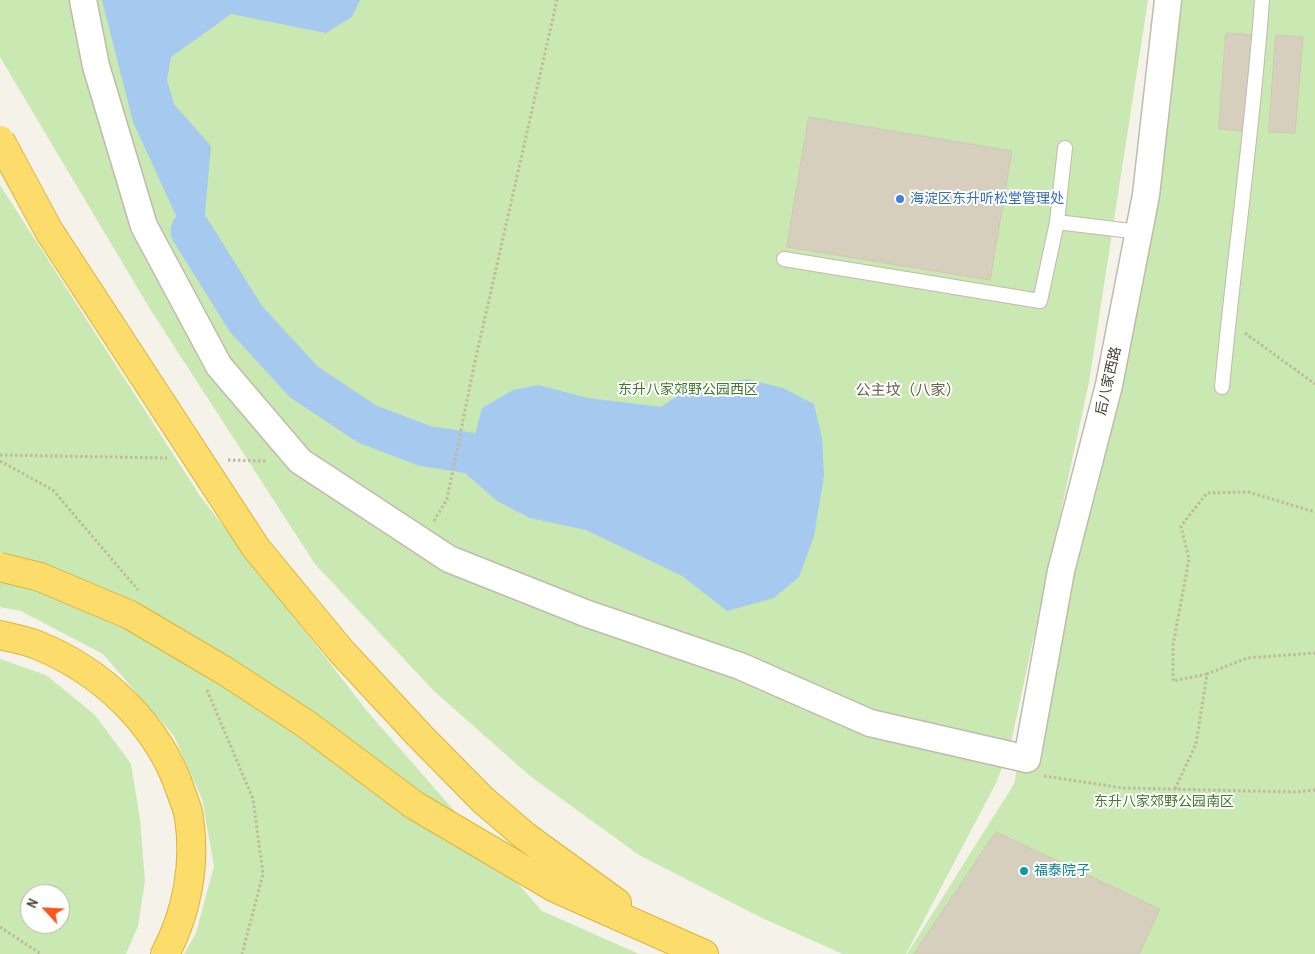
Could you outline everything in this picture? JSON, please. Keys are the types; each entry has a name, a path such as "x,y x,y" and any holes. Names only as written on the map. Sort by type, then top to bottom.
{"highway":[{"path":"0,140 50,231 256,548 340,651 483,800 525,836 660,935"},
{"path":"0,567 40,577 130,615 225,671 306,724 414,805 555,888 704,954"},
{"path":"0,635 36,644 70,661 105,685 133,710 156,741 176,777 189,816 191,854 189,884 183,911 165,954"}],"street":[{"path":"83,0 96,66 144,226 219,366 300,461 449,559 585,613 740,666 870,723 1027,759"},
{"name":"后八家西路","path":"1027,759 1060,571 1109,385 1146,195 1168,0"}],"lane":[{"path":"1222,387 1258,63 1262,0"},
{"path":"784,259 1040,301 1057,222 1064,148"},
{"path":"1057,222 1139,232"}],"path":[{"path":"447,499 474,366 557,0"},
{"path":"1228,320 1315,384"},
{"path":"0,455 174,458"},
{"path":"223,460 300,461"},
{"path":"0,461 53,490 144,598"},
{"path":"1315,512 1248,492 1207,493 1181,526 1189,559 1173,645 1173,681 1207,674 1247,658 1315,653"},
{"path":"1175,789 1196,744 1207,674"},
{"path":"204,681 253,799 263,874 242,954"},
{"path":"1027,759 1028,774 1123,788 1296,792 1315,790"},
{"path":"0,927 41,954"}],"green space":[{"name":"东升八家郊野公园西区","path":"0,0 1148,0 1089,382 1010,747 996,783 906,954 843,954 762,918 639,855 530,776 433,690 315,564 150,309 0,57"},
{"name":"东升八家郊野公园南区","path":"1175,0 1315,0 1315,954 907,954 1014,784"},
{"path":"0,185 200,496 367,711 542,911 639,954 184,954 196,933 214,866 202,799 174,736 103,654 21,611 0,607"},
{"path":"0,659 46,675 95,715 131,764 140,819 145,881 138,926 126,954 0,954"}],"water":[{"path":"102,0 360,0 352,17 326,33 231,14 171,57 167,80 174,104 211,146 204,225 191,231 178,220 133,122"},
{"path":"747,379 783,388 814,404 822,438 824,476 814,536 799,577 774,598 727,611 682,576 586,530 530,518 497,501 465,473 482,408 513,390 538,385 588,398 661,407 688,389"}],"building":[{"path":"1226,33 1253,35 1245,131 1219,129"},
{"path":"1276,35 1303,37 1295,133 1269,132"},
{"name":"海淀区东升听松堂管理处","path":"809,117 1012,151 990,280 787,247"},
{"name":"福泰院子","path":"996,832 1160,909 1139,954 914,954"}],"waterway":[{"path":"191,231 246,319 304,382 367,424 425,446 470,453"}],"place":[{"name":"海淀区东升听松堂管理处","path":"900,199"},
{"name":"福泰院子","path":"1024,871"}],"district":[{"name":"公主坟（八家）","path":"908,391"}]}
